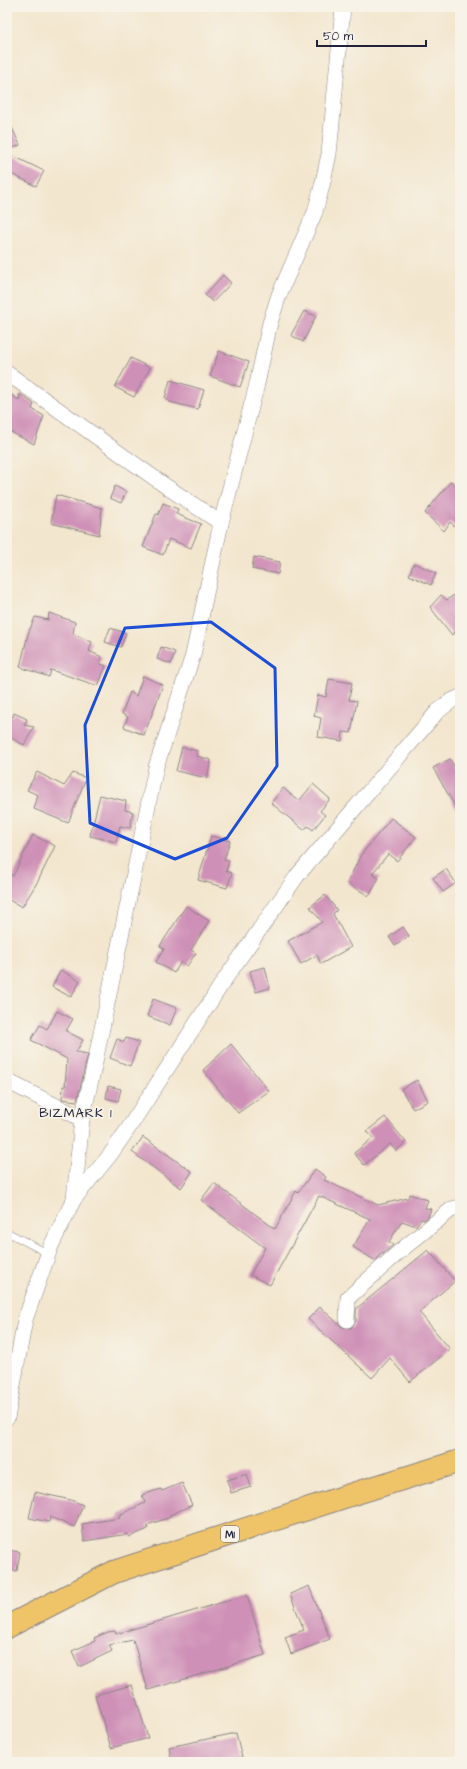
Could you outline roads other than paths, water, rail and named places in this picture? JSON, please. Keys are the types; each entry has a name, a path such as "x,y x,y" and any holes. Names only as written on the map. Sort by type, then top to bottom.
{"highway":[{"name":"M1","path":"7,1627 114,1572 353,1494 460,1461"}],"street":[{"path":"74,1199 82,1118 94,1067 156,767 193,655 221,523 257,384 270,322 315,212 322,186 329,154 343,7"},
{"path":"7,373 167,487 221,523"},
{"path":"8,1409 25,1320 48,1254 74,1199 128,1129 225,980 297,876 437,712 450,701 460,697"},
{"path":"7,1080 82,1118"},
{"path":"347,1320 348,1298 400,1251 452,1209 460,1207"}],"lane":[{"path":"7,1232 48,1254"}],"district":[{"name":"BIZMARK 1","path":"76,1112"}]}
